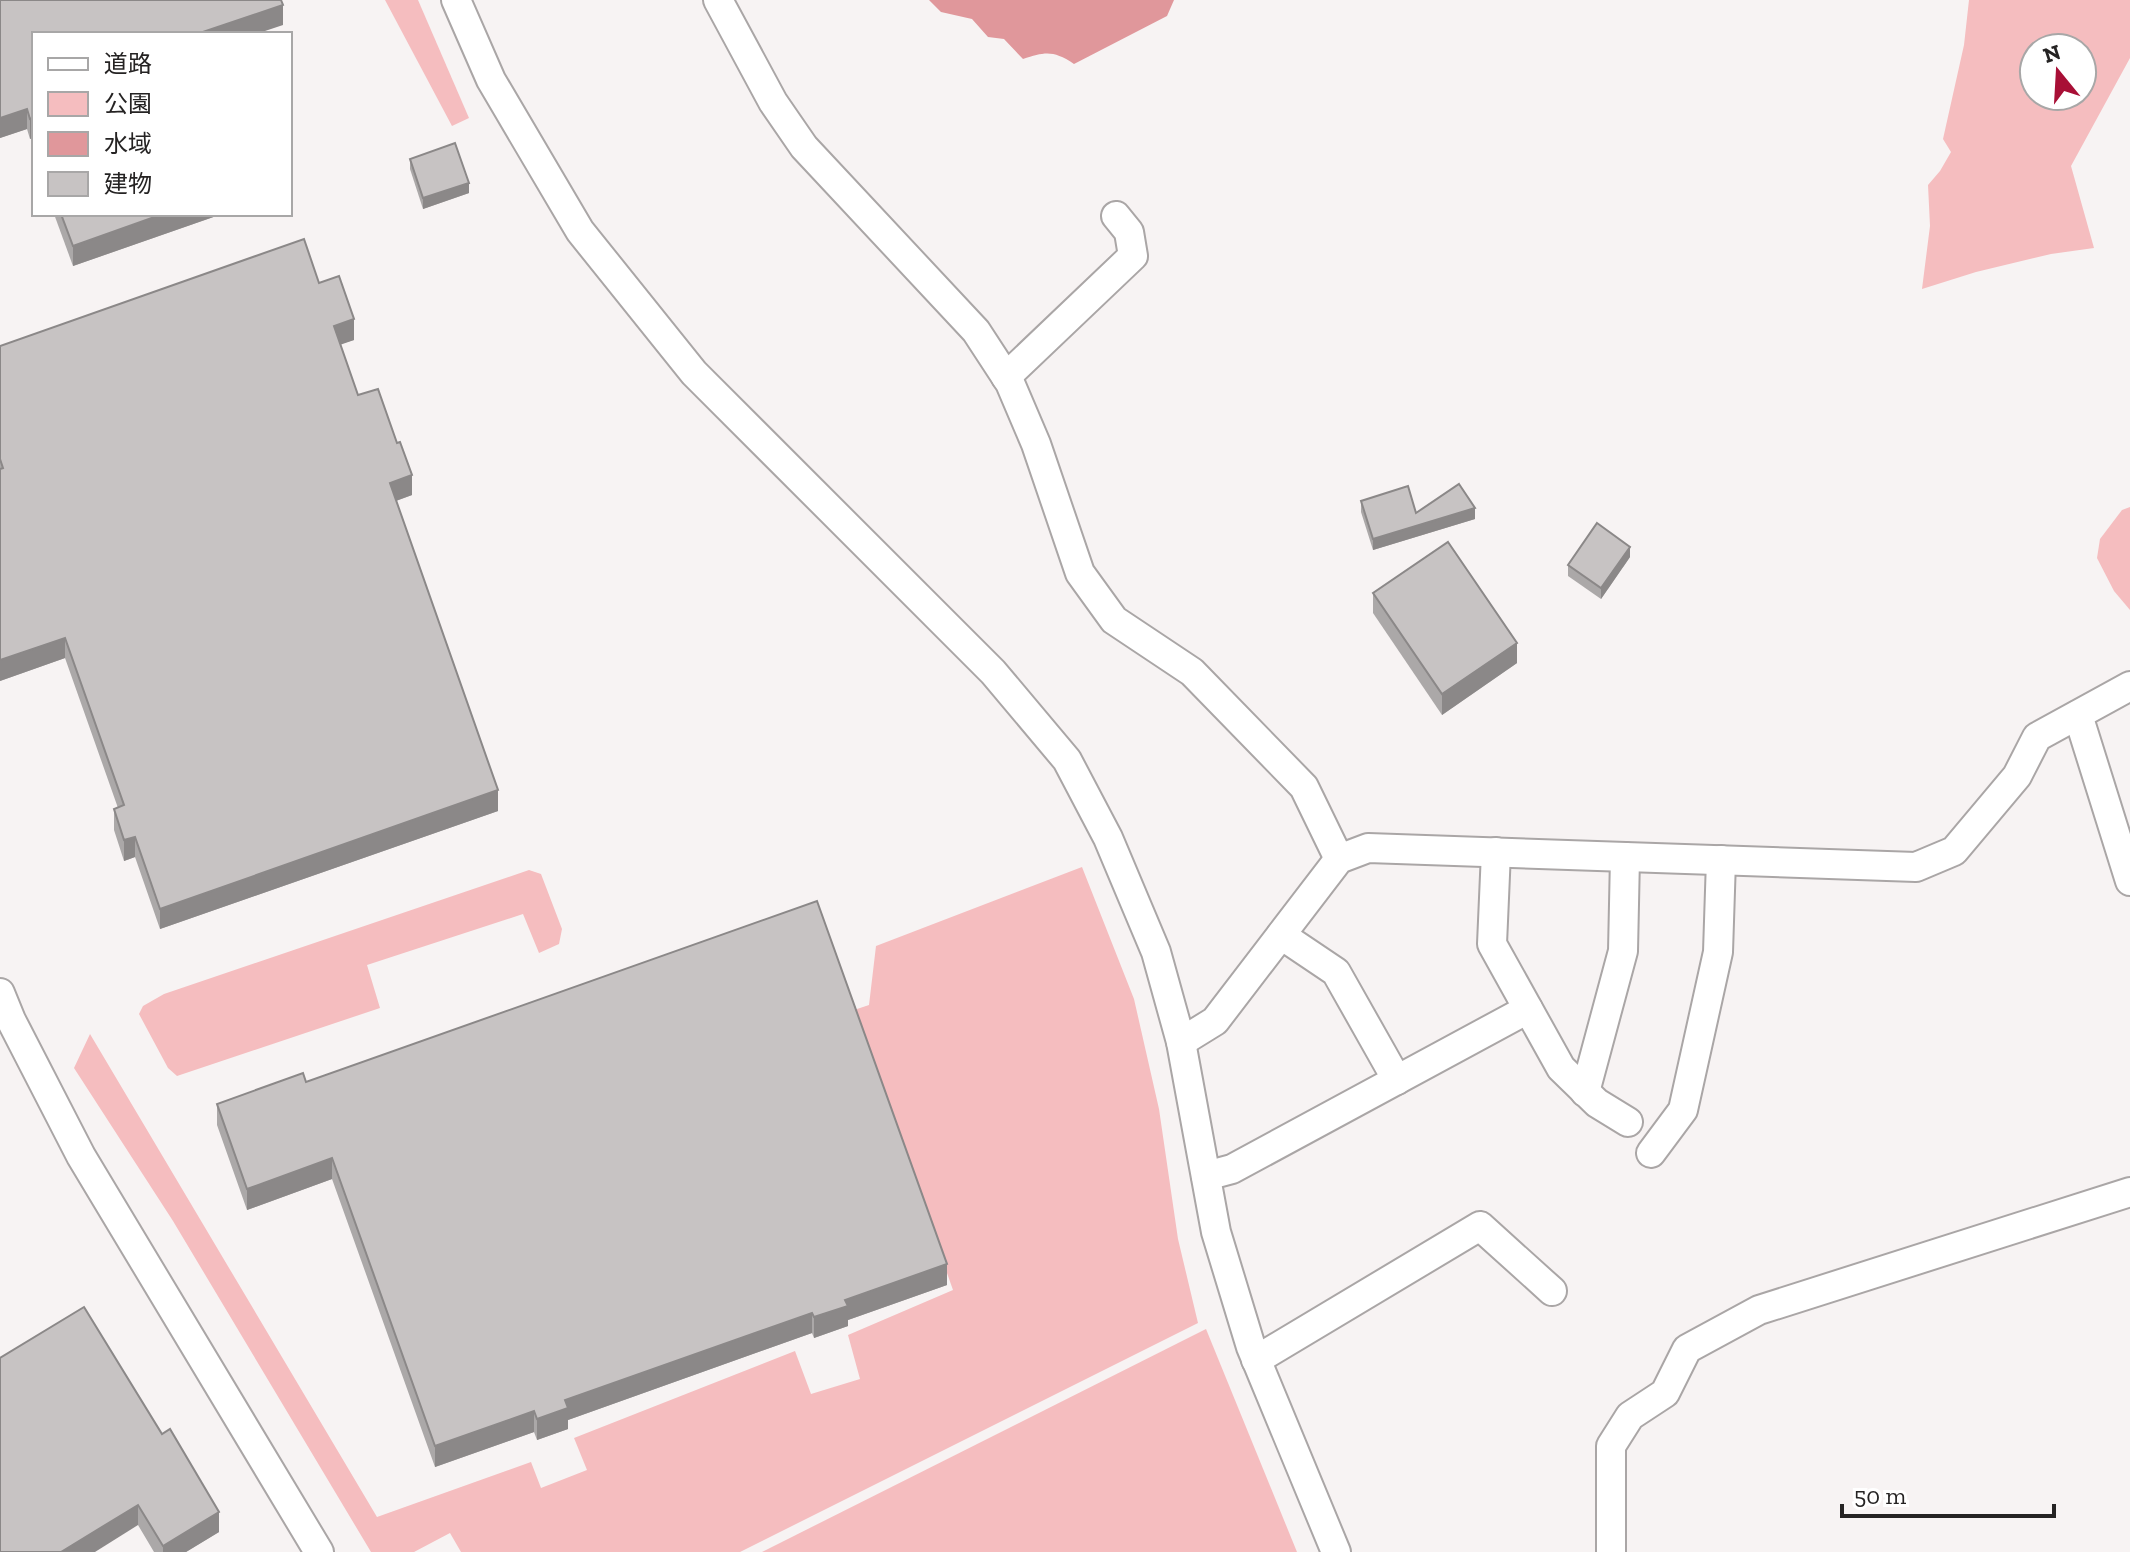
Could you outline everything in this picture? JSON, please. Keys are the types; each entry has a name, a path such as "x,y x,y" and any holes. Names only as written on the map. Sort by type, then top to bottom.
{"street":[{"path":"456,0 491,80 580,231 694,373 993,672 1067,760 1108,838 1156,952 1181,1042 1216,1232 1256,1360 1336,1552"},
{"path":"718,0 773,102 804,147 976,331 1006,377 1036,444 1080,573 1114,620 1192,672 1304,787 1339,859"},
{"path":"1006,377 1133,256 1129,232 1116,216"},
{"path":"1181,1042 1215,1021 1339,859 1368,848 1916,867 1954,851 2017,776 2037,737 2130,686"},
{"path":"2078,715 2130,881"},
{"path":"1496,852 1492,944 1561,1068 1597,1103 1628,1122"},
{"path":"1585,1092 1623,951 1625,857"},
{"path":"1651,1153 1683,1110 1718,952 1721,860"},
{"path":"1281,935 1336,972 1397,1080"},
{"path":"0,993 81,1156 319,1552"},
{"path":"1206,1176 1232,1169 1528,1009"},
{"path":"1611,1552 1611,1446 1630,1416 1665,1393 1687,1349 1759,1310 2130,1192"},
{"path":"1256,1360 1480,1226 1552,1291"}],"green space":[{"path":"385,0 418,0 469,118 452,126"},
{"path":"1969,0 2130,0 2130,58 2071,166 2094,248 2051,254 1922,289 1930,226 1928,185 1951,152 1943,139 1964,45"},
{"path":"2130,507 2130,610 2114,591 2097,558 2100,539 2122,510"},
{"path":"1082,867 1134,999 1159,1109 1178,1239 1198,1323 740,1552 461,1552 450,1533 414,1552 371,1552 173,1221 74,1068 90,1034 377,1517 531,1462 541,1488 587,1470 574,1438 795,1351 811,1394 860,1379 848,1335 953,1290 854,1010 869,1005 876,946"},
{"path":"529,870 541,874 562,929 559,944 539,953 523,914 367,965 380,1008 177,1076 168,1068 139,1014 143,1006 164,994"},
{"path":"1206,1329 1297,1552 762,1552"}],"water":[{"path":"929,0 1174,0 1167,16 1074,64 1049,54 1023,59 1004,39 988,37 972,19 941,12"}],"building":[{"path":"0,0 281,0 283,5 203,32 32,32 32,118 27,109 0,118"},
{"path":"455,143 469,183 423,198 410,159"},
{"path":"62,216 157,216 73,246"},
{"path":"304,239 319,283 339,276 354,319 334,326 358,395 378,389 412,475 390,483 498,790 160,909 135,837 124,840 114,809 124,805 65,638 0,660 0,469 3,468 0,459 0,346"},
{"path":"1459,484 1475,508 1373,539 1361,501 1408,486 1416,513"},
{"path":"1597,523 1630,547 1601,588 1568,565"},
{"path":"1448,542 1517,643 1442,694 1373,593"},
{"path":"817,901 947,1264 845,1300 848,1306 814,1317 812,1313 565,1400 568,1408 537,1419 534,1411 435,1446 332,1158 247,1189 217,1104 303,1073 306,1082"},
{"path":"84,1307 162,1434 170,1429 219,1512 163,1546 138,1505 61,1552 0,1552 0,1358"}]}
